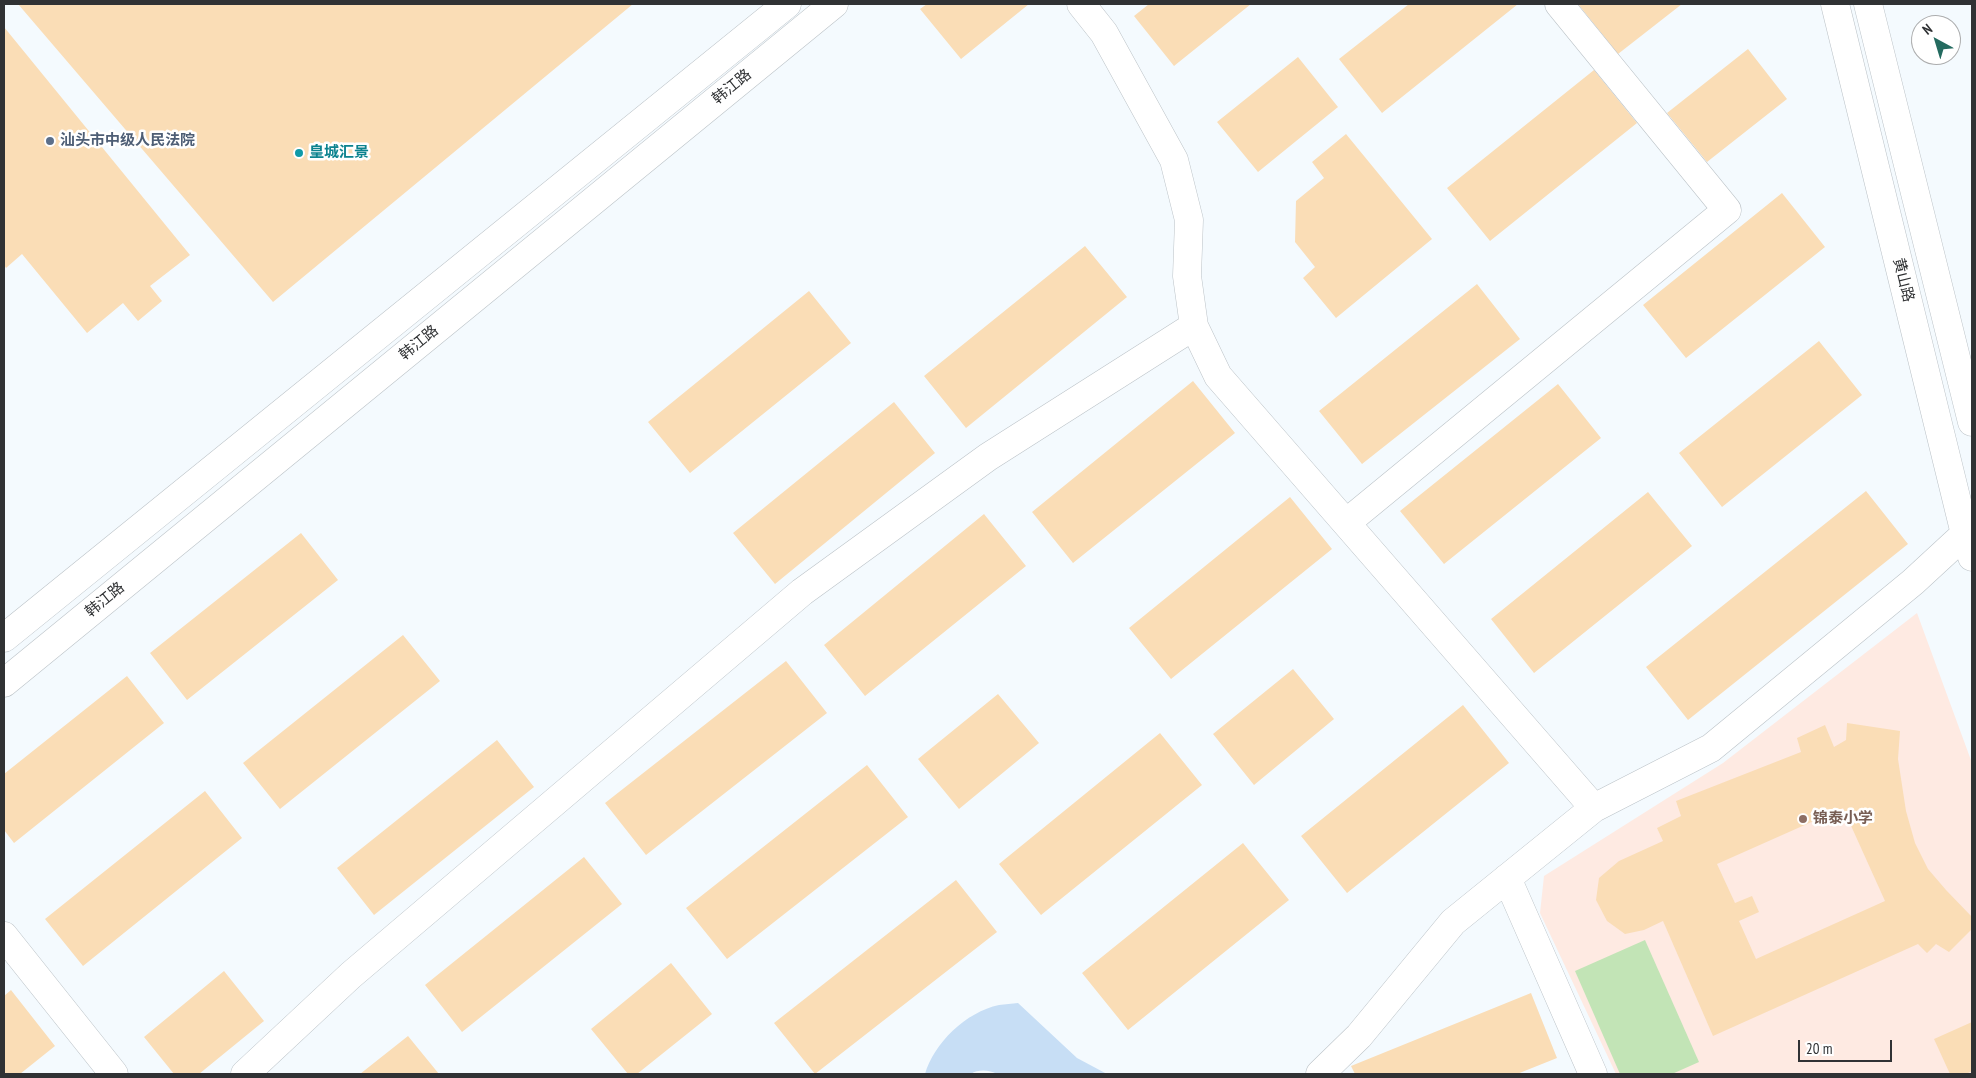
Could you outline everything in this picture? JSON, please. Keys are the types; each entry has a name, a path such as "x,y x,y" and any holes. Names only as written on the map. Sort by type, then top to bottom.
{"street":[{"name":"韩江路","path":"4,638 788,4"},
{"name":"韩江路","path":"4,683 834,4"},
{"path":"1081,4 1104,33 1174,160 1189,220 1187,276 1194,326 1218,376 1594,808"},
{"path":"1346,523 1727,210 1559,4"},
{"name":"黄山路","path":"1835,4 1969,545"},
{"path":"1868,4 1972,422"},
{"path":"245,1074 351,975 802,592 988,457 1194,326"},
{"path":"1320,1074 1359,1036 1453,922 1594,808 1711,748 1913,582 1969,545"},
{"path":"1507,878 1593,1074"},
{"path":"4,936 114,1074"}],"shaded area":[{"name":"锦泰小学","path":"1917,613 1972,763 1972,1074 1616,1074 1540,913 1544,876 1723,763"}],"green space":[{"path":"1645,940 1699,1062 1672,1074 1620,1074 1575,971"}],"water":[{"path":"1018,1003 1077,1058 1107,1074 997,1074 977,1071 971,1074 925,1074 929,1062 944,1040 963,1022 987,1009 999,1005"}],"building":[{"name":"皇城汇景","path":"18,4 633,4 273,302"},
{"path":"927,4 1029,4 961,59 920,9"},
{"path":"1149,4 1251,4 1174,66 1134,16"},
{"path":"1409,4 1518,4 1382,113 1339,59"},
{"path":"1578,4 1682,4 1618,54"},
{"name":"汕头市中级人民法院","path":"4,27 190,255 150,286 162,301 138,321 123,303 87,333 22,254 6,268 4,265"},
{"path":"1748,49 1787,99 1707,162 1667,113"},
{"path":"1298,57 1338,107 1258,172 1217,122"},
{"path":"1594,70 1637,123 1490,241 1447,188"},
{"path":"1346,134 1432,239 1336,318 1303,278 1315,267 1295,242 1296,201 1324,178 1312,162"},
{"path":"1782,193 1825,247 1686,358 1643,305"},
{"path":"1085,246 1127,297 966,428 924,376"},
{"path":"1477,284 1520,339 1362,464 1319,411"},
{"path":"809,291 851,343 690,473 648,422"},
{"path":"1819,341 1862,395 1722,507 1679,453"},
{"path":"1193,381 1235,433 1073,563 1032,512"},
{"path":"1558,384 1601,438 1444,564 1400,511"},
{"path":"894,402 935,453 775,584 733,533"},
{"path":"1866,491 1908,544 1688,720 1646,667"},
{"path":"1648,492 1692,546 1534,673 1491,619"},
{"path":"1290,497 1332,549 1171,679 1129,628"},
{"path":"984,514 1026,566 865,696 824,645"},
{"path":"301,533 338,580 187,700 150,653"},
{"path":"403,635 440,681 280,809 243,763"},
{"path":"786,661 827,713 646,855 605,803"},
{"path":"1293,669 1334,719 1254,785 1213,734"},
{"path":"127,676 164,723 14,843 4,830 4,774"},
{"path":"998,694 1039,743 959,809 918,759"},
{"path":"1463,705 1509,763 1347,893 1301,836"},
{"path":"1847,723 1900,731 1898,759 1906,811 1915,843 1928,869 1972,917 1972,929 1949,952 1936,944 1927,953 1918,944 1713,1036 1663,921 1644,930 1625,934 1607,921 1596,900 1599,878 1619,861 1663,841 1657,828 1681,816 1676,801 1801,752 1797,738 1825,725 1834,747 1846,740","holes":["1843,808 1885,901 1756,959 1739,921 1759,912 1752,896 1735,903 1717,864"]},
{"path":"1160,733 1202,785 1041,915 999,864"},
{"path":"497,740 534,787 374,915 337,868"},
{"path":"867,765 908,817 727,959 686,908"},
{"path":"205,791 242,838 83,966 45,919"},
{"path":"1243,843 1289,900 1128,1030 1082,973"},
{"path":"584,857 622,904 462,1032 425,985"},
{"path":"956,880 997,932 815,1074 774,1023"},
{"path":"671,963 712,1014 637,1074 628,1074 591,1029"},
{"path":"224,971 264,1021 199,1074 174,1074 144,1037"},
{"path":"11,990 55,1046 20,1074 4,1074 4,996"},
{"path":"1531,993 1557,1058 1517,1074 1355,1074 1351,1066"},
{"path":"1972,1022 1972,1071 1969,1074 1950,1074 1934,1039"},
{"path":"408,1036 439,1074 360,1074"}],"place":[{"name":"汕头市中级人民法院","path":"50,141"},
{"name":"皇城汇景","path":"299,153"},
{"name":"锦泰小学","path":"1803,819"}]}
